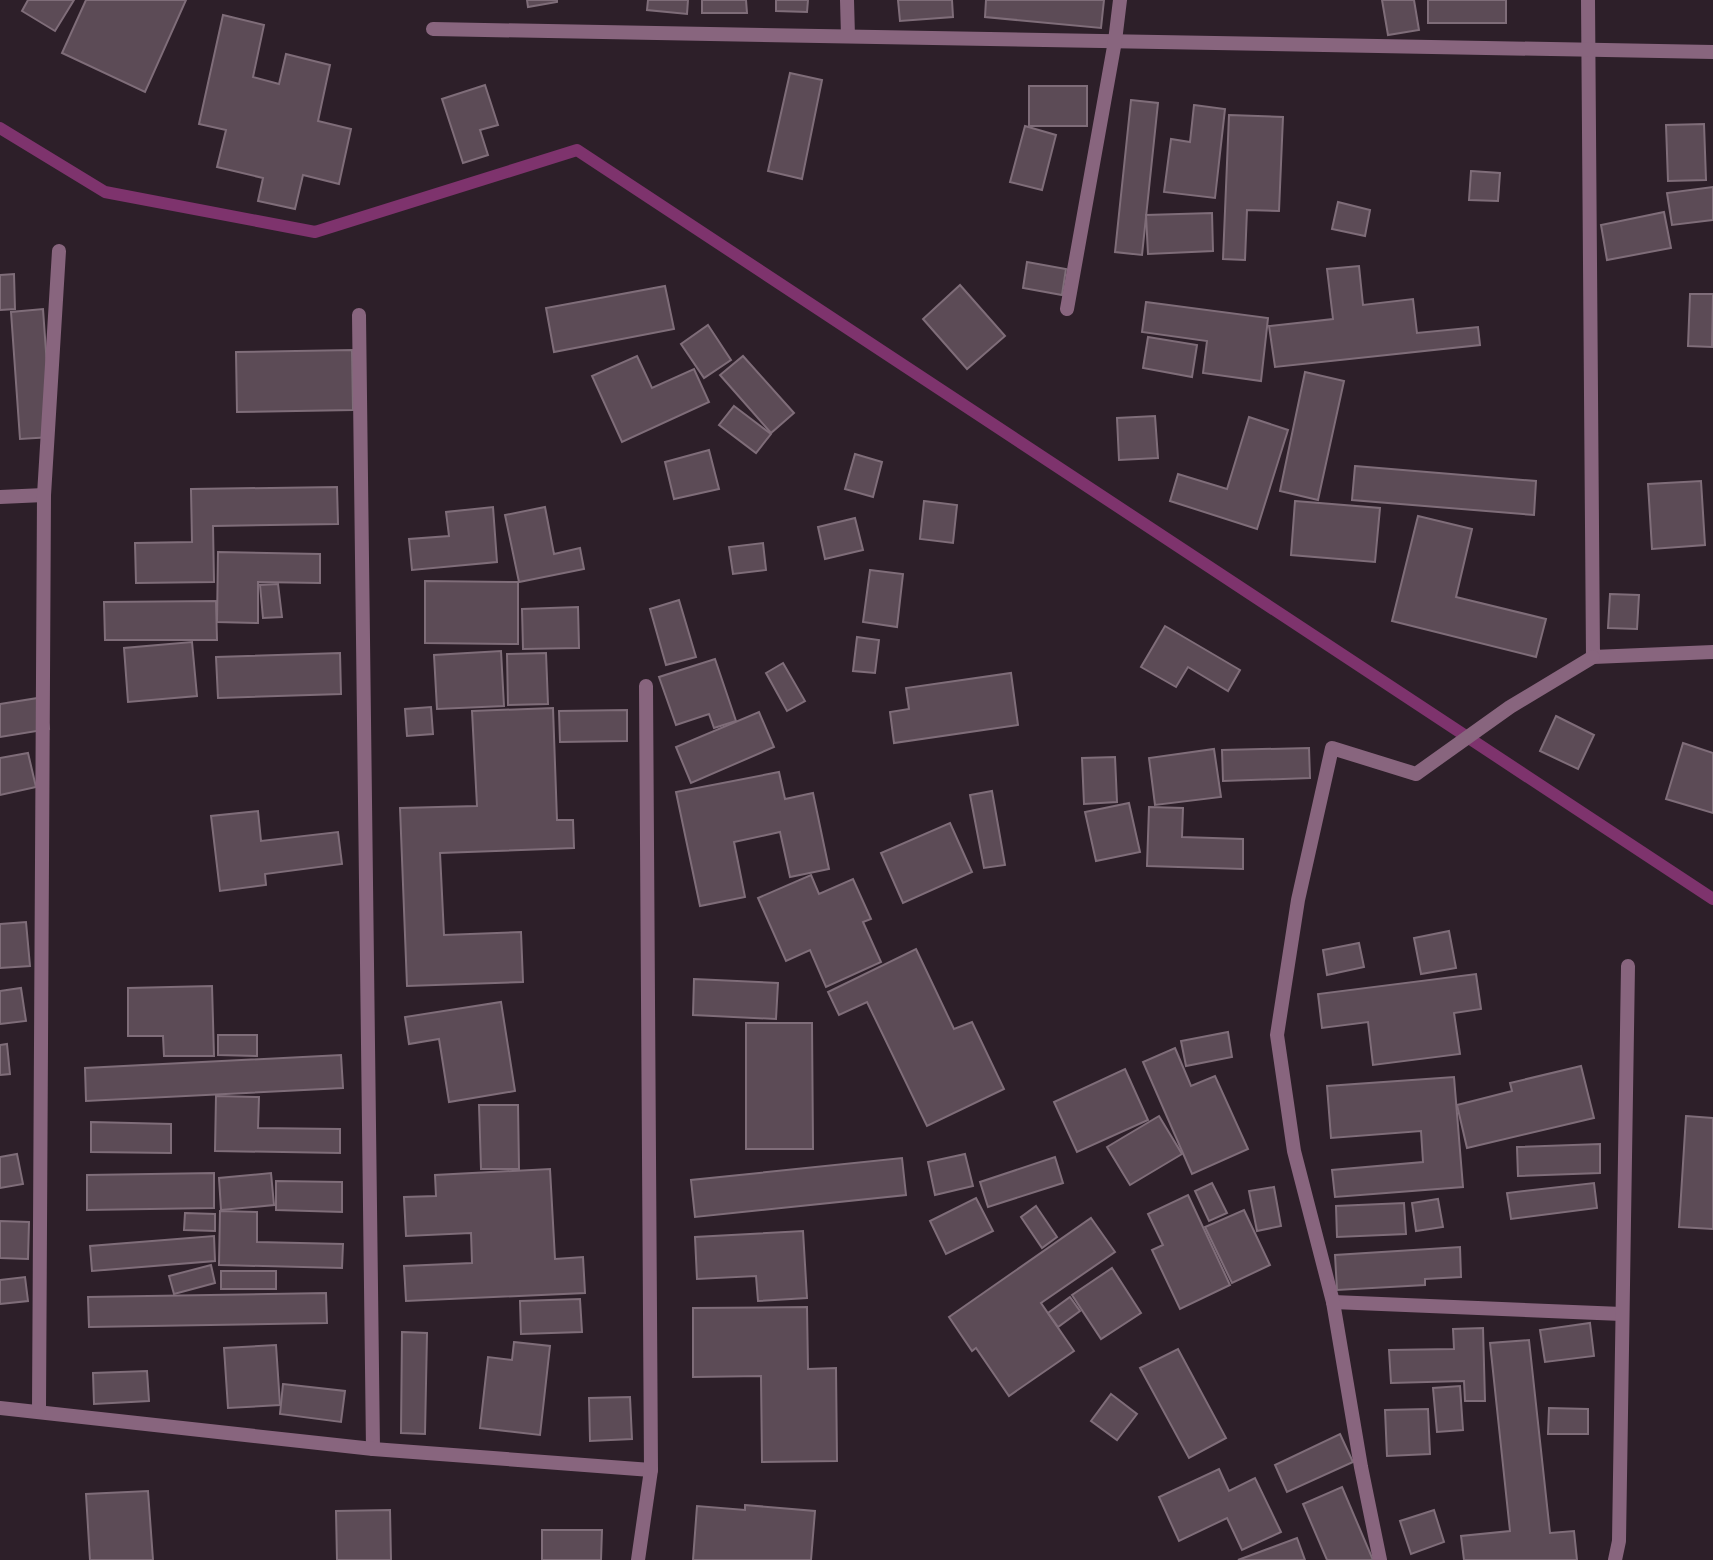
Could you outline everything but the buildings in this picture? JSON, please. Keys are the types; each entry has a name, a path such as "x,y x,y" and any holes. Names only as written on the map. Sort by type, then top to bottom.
{"street":[{"path":"847,0 848,36"},
{"path":"1067,309 1120,0"},
{"path":"1588,0 1593,657"},
{"path":"433,29 1713,52"},
{"path":"39,1411 44,495 59,251"},
{"path":"359,315 373,1449"},
{"path":"0,497 44,495"},
{"path":"1380,1560 1333,1302 1294,1151 1277,1035 1298,900 1332,748 1416,774 1510,707 1593,657 1713,652"},
{"path":"638,1560 651,1470 646,687"},
{"path":"1615,1560 1619,1541 1628,966"},
{"path":"1333,1302 1622,1314"},
{"path":"0,1408 373,1449 651,1470"}],"waterway":[{"path":"0,128 105,192 315,232 577,150 1713,899"}]}
